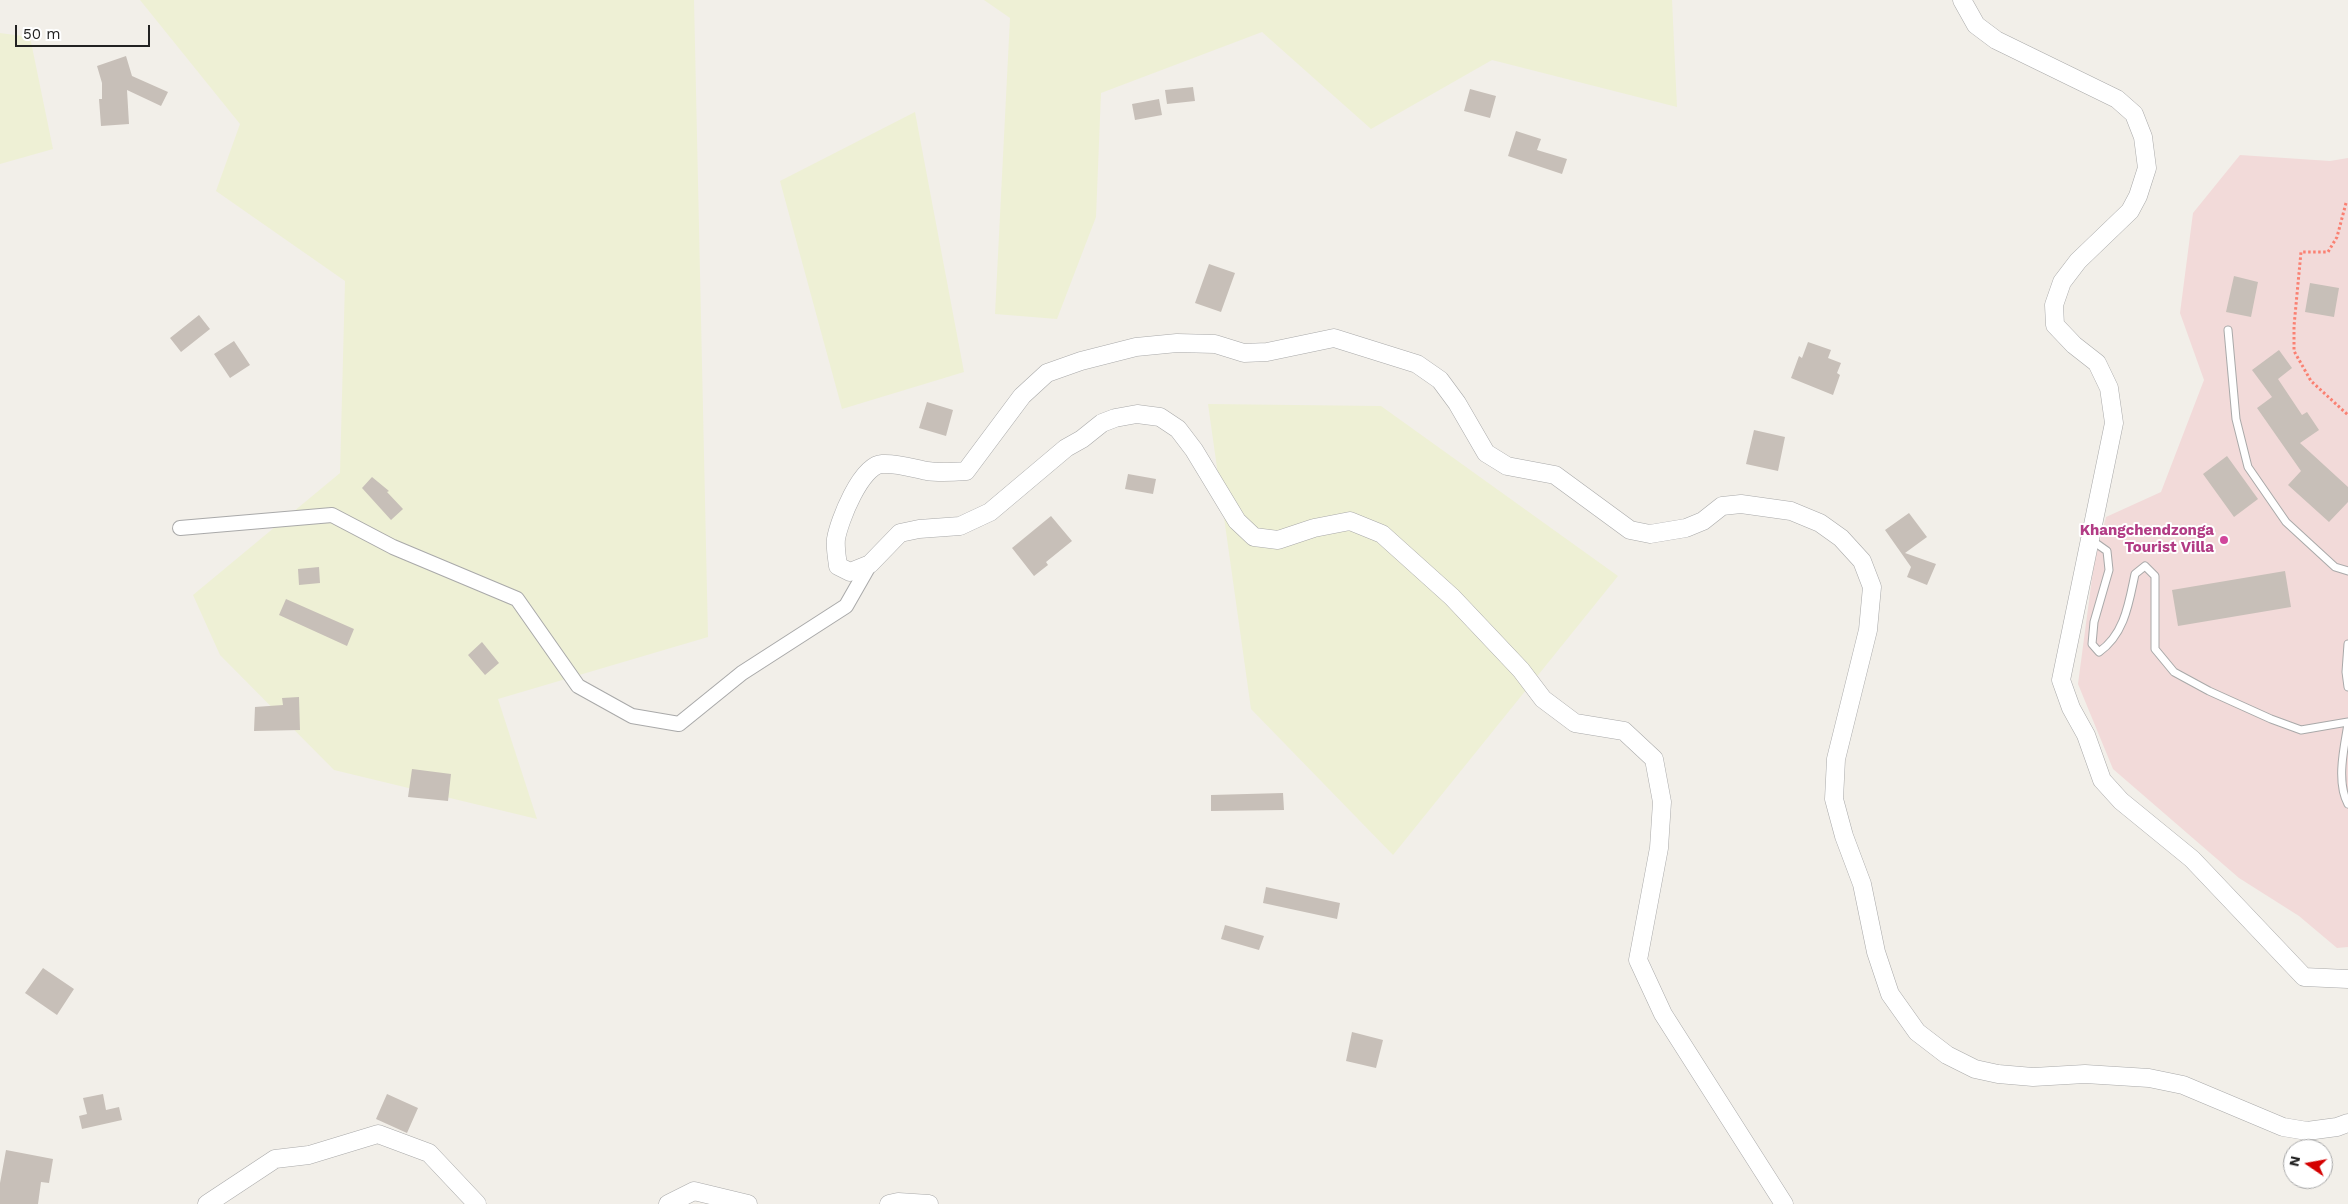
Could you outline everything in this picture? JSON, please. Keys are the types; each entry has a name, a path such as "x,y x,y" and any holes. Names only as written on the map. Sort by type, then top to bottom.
{"street":[{"path":"1962,0 1976,25 1996,40 2117,99 2134,114 2144,137 2147,168 2138,196 2130,211 2078,261 2062,282 2054,305 2055,326 2074,345 2097,363 2109,388 2114,422 2061,680 2071,708 2086,735 2102,780 2121,801 2192,859 2304,977 2348,979"},
{"path":"870,564 850,572 838,566 836,547 842,518 854,491 869,472 880,464 904,465 929,471 966,472 1022,396 1047,373 1081,361 1136,348 1177,343 1215,344 1244,353 1267,352 1334,338 1417,364 1440,380 1457,403 1486,453 1507,466 1555,475 1630,530 1650,534 1686,528 1703,521 1722,506 1741,504 1765,506 1791,511 1820,523 1841,538 1862,561 1872,587 1868,630 1836,759 1834,799 1844,836 1862,884 1876,952 1890,994 1917,1032 1946,1055 1975,1069 1998,1074 2033,1077 2093,1074 2149,1078 2183,1085 2283,1127 2307,1131 2337,1127 2348,1123"},
{"path":"180,528 332,515 393,547 517,599 578,686 632,716 680,724 742,673 846,606 870,564 900,533 919,529 960,526 990,512 1066,448 1082,439 1102,423 1137,414 1160,417 1178,429 1194,450 1237,521 1254,537 1278,540 1314,528 1350,521 1382,534 1452,597 1521,670 1543,699 1575,723 1624,731 1654,759 1662,802 1659,848 1638,960 1663,1014 1784,1204"},
{"path":"207,1204 275,1159 309,1155 378,1134 429,1153 478,1204"},
{"path":"668,1204 694,1191 748,1204"},
{"path":"889,1204 898,1202 929,1204"}],"lane":[{"path":"2228,330 2236,419 2248,467 2286,522 2335,567 2348,571"},
{"path":"2089,538 2107,551 2109,570 2094,622 2092,644 2098,652 2116,637 2127,609 2135,574 2145,566 2155,576 2155,649 2174,672 2209,691 2301,730 2348,723 2342,788 2348,804"},
{"path":"2348,644 2346,672 2348,687"}],"path":[{"path":"2346,203 2337,237 2328,252 2301,252 2294,326 2294,351 2311,381 2348,415"}],"shaded area":[{"name":"Khangchendzonga Tourist Villa","path":"2240,155 2330,161 2348,158 2348,947 2337,948 2299,916 2239,878 2113,769 2078,684 2094,563 2106,517 2161,492 2204,380 2180,313 2193,213"}],"green space":[{"path":"140,0 694,0 708,637 498,699 537,819 334,770 220,655 193,595 340,473 345,281 216,191 240,124"},
{"path":"984,0 1672,0 1677,107 1492,60 1371,129 1262,32 1101,93 1096,217 1057,319 995,314 1010,18"},
{"path":"0,33 30,37 53,149 0,164"},
{"path":"915,112 964,372 842,409 780,181"},
{"path":"1208,404 1381,406 1618,576 1393,855 1251,709"}],"building":[{"path":"126,56 132,76 168,92 161,106 127,90 129,124 101,126 99,99 102,99 102,83 97,66"},
{"path":"1193,87 1195,101 1167,104 1165,90"},
{"path":"1470,89 1496,96 1490,118 1464,111"},
{"path":"1159,99 1162,115 1135,120 1132,104"},
{"path":"1516,131 1541,139 1537,150 1567,159 1562,174 1508,156"},
{"path":"1209,264 1235,273 1221,312 1195,303"},
{"path":"2234,276 2258,282 2251,317 2226,312"},
{"path":"2310,283 2339,288 2334,317 2305,312"},
{"path":"199,315 210,329 181,352 170,338"},
{"path":"234,341 250,365 230,378 214,354"},
{"path":"1808,342 1831,350 1828,358 1841,363 1837,373 1840,375 1833,395 1791,378 1799,356 1802,358"},
{"path":"2279,350 2292,368 2278,379 2302,415 2307,412 2319,430 2300,443 2348,487 2348,502 2329,522 2288,485 2301,471 2257,408 2272,397 2252,370"},
{"path":"927,402 953,410 946,436 919,428"},
{"path":"1754,430 1785,437 1778,471 1746,464"},
{"path":"2227,456 2258,499 2234,517 2203,474"},
{"path":"1128,474 1156,479 1153,494 1125,489"},
{"path":"372,477 389,491 387,492 403,509 391,520 362,488"},
{"path":"1909,513 1927,537 1905,553 1936,564 1927,585 1907,577 1911,567 1885,530"},
{"path":"1051,516 1072,541 1046,562 1048,565 1034,576 1012,548"},
{"path":"319,567 320,583 299,585 298,569"},
{"path":"2285,571 2291,607 2178,626 2172,590"},
{"path":"286,599 354,629 347,646 279,615"},
{"path":"482,642 499,663 485,675 468,655"},
{"path":"299,697 300,730 254,731 255,707 283,705 282,698"},
{"path":"412,769 451,774 448,801 408,797"},
{"path":"1283,793 1284,810 1211,811 1211,795"},
{"path":"1266,887 1340,903 1337,919 1263,903"},
{"path":"1225,925 1264,936 1259,950 1221,939"},
{"path":"43,968 74,989 57,1015 25,993"},
{"path":"1352,1032 1383,1040 1376,1068 1346,1061"},
{"path":"103,1094 106,1110 119,1107 122,1120 82,1129 79,1116 87,1114 83,1098"},
{"path":"387,1094 418,1108 407,1133 376,1119"},
{"path":"6,1150 53,1159 49,1183 41,1182 38,1204 0,1204 0,1183"}],"place":[{"name":"Khangchendzonga Tourist Villa","path":"2224,540"}]}
